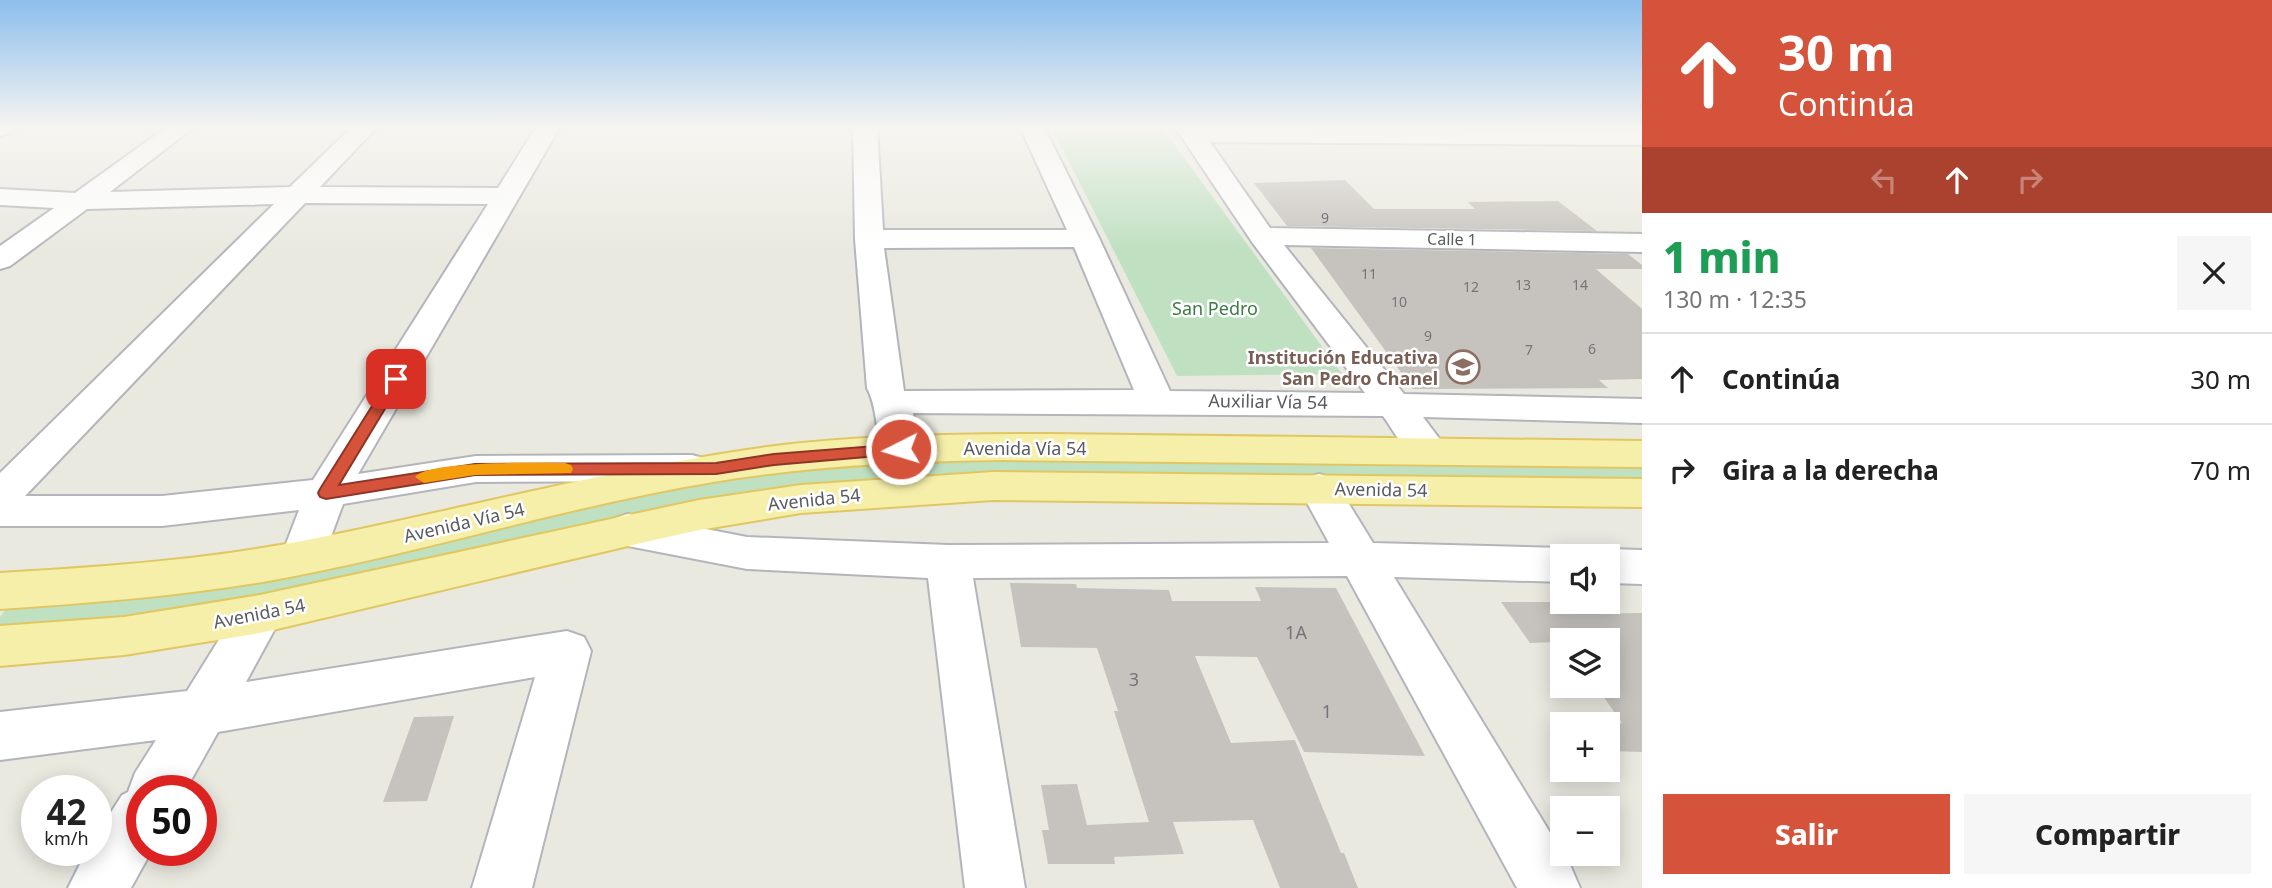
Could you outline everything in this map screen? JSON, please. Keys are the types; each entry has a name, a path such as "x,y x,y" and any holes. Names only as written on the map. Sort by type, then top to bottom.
{"main road":[{"name":"Avenida Vía 54","path":"0,591 160,578 303,558 716,468 901,449 1428,449 1642,454"},
{"name":"Avenida 54","path":"0,646 124,636 260,614 628,530 744,507 884,492 993,486 1642,493"}],"street":[{"path":"0,260 125,168"},
{"path":"0,497 325,168"},
{"path":"303,558 326,493 523,168"},
{"path":"866,168 869,239 885,388 893,402 901,449"},
{"path":"1052,168 1156,400"},
{"path":"1216,168 1262,236 1428,449"},
{"path":"0,197 81,201 299,195 507,195"},
{"name":"Calle 1","path":"1262,236 1642,243"},
{"path":"869,239 1085,238"},
{"name":"Auxiliar Vía 54","path":"893,402 1156,400 1391,403 1642,411"},
{"path":"0,510 162,511 326,493 475,469 716,468"},
{"path":"1319,488 1550,888"},
{"path":"628,530 747,553 948,562 1358,559 1550,565"},
{"path":"948,562 995,888"},
{"path":"1620,566 1642,567"},
{"path":"164,775 260,614"},
{"path":"0,736 201,712 567,650 502,888"},
{"path":"99,888 126,842"}],"green space":[{"name":"San Pedro","path":"1072,168 1192,168 1342,374 1177,376"},
{"path":"1248,459 1642,467 1642,481 985,476 275,595 81,623 0,628 0,617 5,610 117,600 282,576 448,542 613,502 713,482 780,473 913,463"}],"building":[{"path":"1345,180 1374,209 1475,209 1468,202 1558,201 1597,231 1287,226 1254,183"},
{"path":"1311,248 1628,254 1642,265 1642,269 1596,269 1642,309 1642,379 1599,380 1608,388 1413,389"},
{"path":"1010,583 1169,590 1172,601 1261,601 1255,587 1336,588 1425,756 1304,752 1257,657 1195,656 1231,743 1295,740 1358,888 1280,888 1253,820 1173,822 1184,854 1114,857 1115,864 1048,864 1042,830 1049,830 1041,785 1077,784 1087,825 1149,822 1097,648 1021,647"},
{"path":"1501,602 1550,602 1550,614 1642,613 1642,752 1620,751 1620,712 1614,712 1604,698 1620,698 1620,628 1550,628 1550,642 1530,643"},
{"path":"454,716 427,801 383,802 414,717"}],"slow traffic":[{"path":"424,477 475,469 565,469"}],"place":[{"name":"Institución Educativa San Pedro Chanel","path":"1463,367"}],"route":[{"path":"396,379 326,493 475,469 716,468 901,449"}]}
